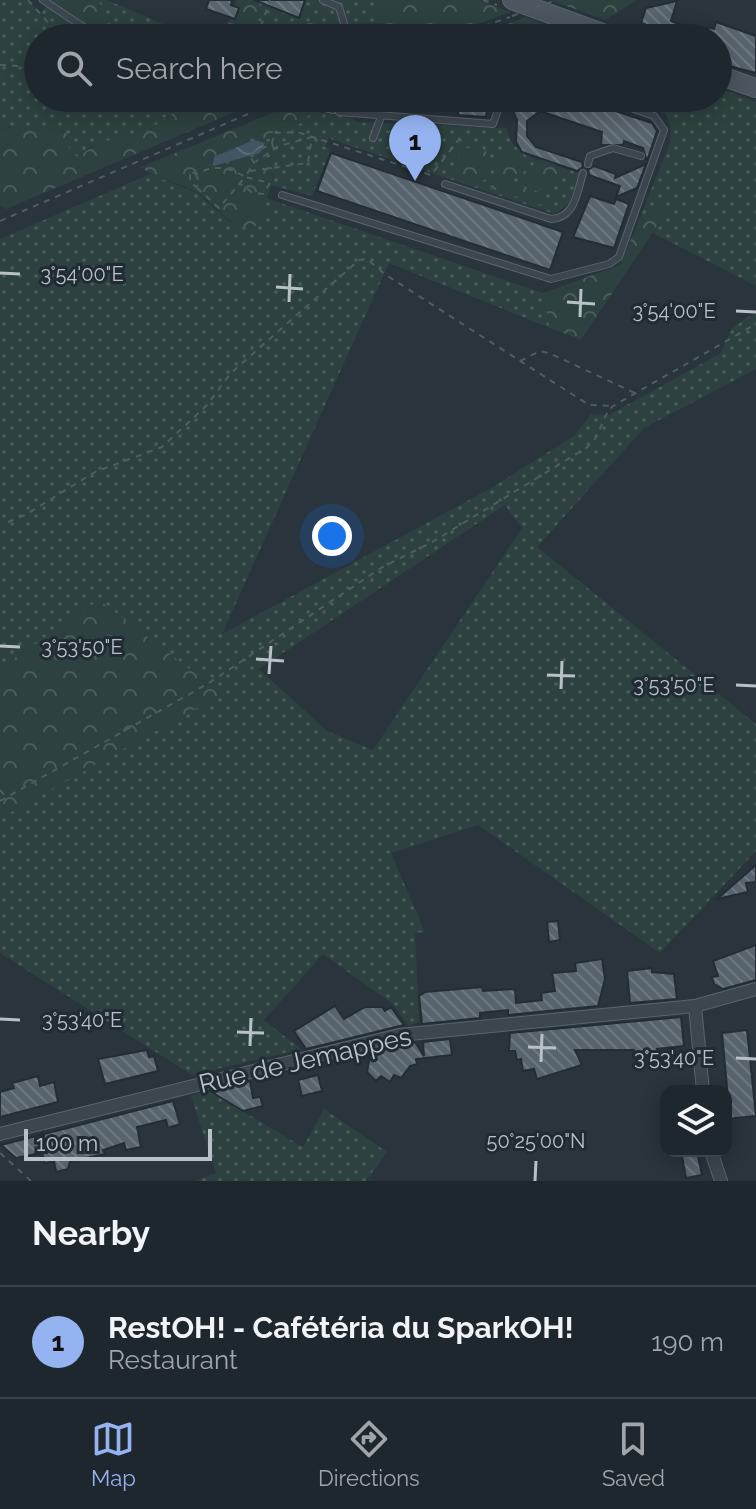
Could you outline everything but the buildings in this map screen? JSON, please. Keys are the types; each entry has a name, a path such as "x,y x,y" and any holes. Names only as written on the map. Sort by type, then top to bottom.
{"main road":[{"path":"512,8 567,24"},
{"path":"732,80 756,88"}],"street":[{"name":"Rue de Jemappes","path":"0,1134 399,1035 695,1006 756,989"},
{"path":"695,1006 702,1085"},
{"path":"713,1157 721,1181"}],"lane":[{"path":"43,0 79,24"},
{"path":"323,0 339,7 344,24"},
{"path":"344,112 493,124 497,112"},
{"path":"282,195 551,279 609,264 619,257 664,130 661,121 638,112"},
{"path":"373,138 381,117"},
{"path":"588,164 590,156 607,148 641,156"},
{"path":"445,184 551,219 561,219 570,211 583,173"}],"path":[{"path":"28,0 49,24"},
{"path":"262,24 270,0"},
{"path":"481,24 512,8 557,0"},
{"path":"0,65 24,66"},
{"path":"0,221 253,112"},
{"path":"274,149 272,136 277,132 312,137 431,175 472,123"},
{"path":"196,187 199,183 196,174 190,171 188,176 196,187 219,208 254,163 274,149 312,137"},
{"path":"248,171 308,163 312,137"},
{"path":"254,163 249,154 272,144"},
{"path":"196,174 207,169 228,167 245,177 270,183 263,194 253,193 239,183"},
{"path":"8,522 25,515 95,472 162,447 207,405 242,363 359,260 367,259 386,275 589,405 613,406"},
{"path":"0,801 209,683 381,568 434,541 594,443 605,413 613,406 639,394 756,324"},
{"path":"520,361 540,351 549,353 639,394"},
{"path":"0,790 7,798"},
{"path":"0,1153 31,1181"}],"green space":[{"path":"0,0 28,0 41,14 47,4 77,24 24,24 24,112 175,112 138,138 90,147 77,157 69,148 9,127 0,131"},
{"path":"48,0 107,0 163,24 83,24"},
{"path":"53,0 98,0 110,24 88,24"},
{"path":"237,0 477,0 510,12 477,24 228,24"},
{"path":"237,0 261,0 253,24 228,24"},
{"path":"377,0 477,0 510,12 477,24 385,24 377,14"},
{"path":"550,0 637,0 605,20"},
{"path":"525,17 544,24 508,24"},
{"path":"299,22 337,24 292,24"},
{"path":"732,93 756,102 756,286 653,233 667,211 657,206 632,237 670,143 671,127 666,114 662,112 732,112"},
{"path":"175,112 235,112 6,209 0,206 0,131 25,126 60,131 68,134 69,148 77,157 106,141 122,137 138,138"},
{"path":"275,112 310,112 304,122 275,130 268,139 254,137 211,158 215,168 253,157 265,158 271,163 271,184 256,226 239,225 198,193 141,167"},
{"path":"310,112 317,112 353,118 356,122 507,128 516,147 524,153 580,173 569,204 554,214 328,138 325,147 331,149 312,196 271,185 274,174 252,157 213,168 212,156 254,137 268,139 275,130 304,122"},
{"path":"474,147 487,152 492,165 487,178 474,183 461,178 456,165 461,152"},
{"path":"512,150 522,154 526,164 522,174 512,178 502,174 498,164 502,154"},
{"path":"544,160 555,164 559,175 555,186 544,190 533,186 529,175 533,164"},
{"path":"150,174 197,193 230,222 256,226 266,198 543,293 550,328 389,263 222,634 493,487 575,435 591,414 609,415 721,353 732,328 756,312 756,369 644,428 537,547 756,724 756,851 660,953 478,825 391,853 425,932 415,933 419,1022 408,1026 394,1005 323,954 264,1020 301,1049 192,1075 0,953 0,818 221,693 0,668 0,239","holes":["505,505 522,528 373,750 327,731 259,669"]},
{"path":"494,176 545,194 541,205 490,188"},
{"path":"656,206 667,211 581,340 550,328 543,293 620,265 632,237"},
{"path":"99,600 222,694 0,818 0,668"},
{"path":"207,1090 303,1147 324,1109 387,1152 366,1181 195,1181 216,1173 191,1096"}],"water":[{"path":"254,140 265,143 260,153 213,166 214,157"}],"place":[{"name":"RestOH! - Cafétéria du SparkOH!","path":"415,181"}]}
